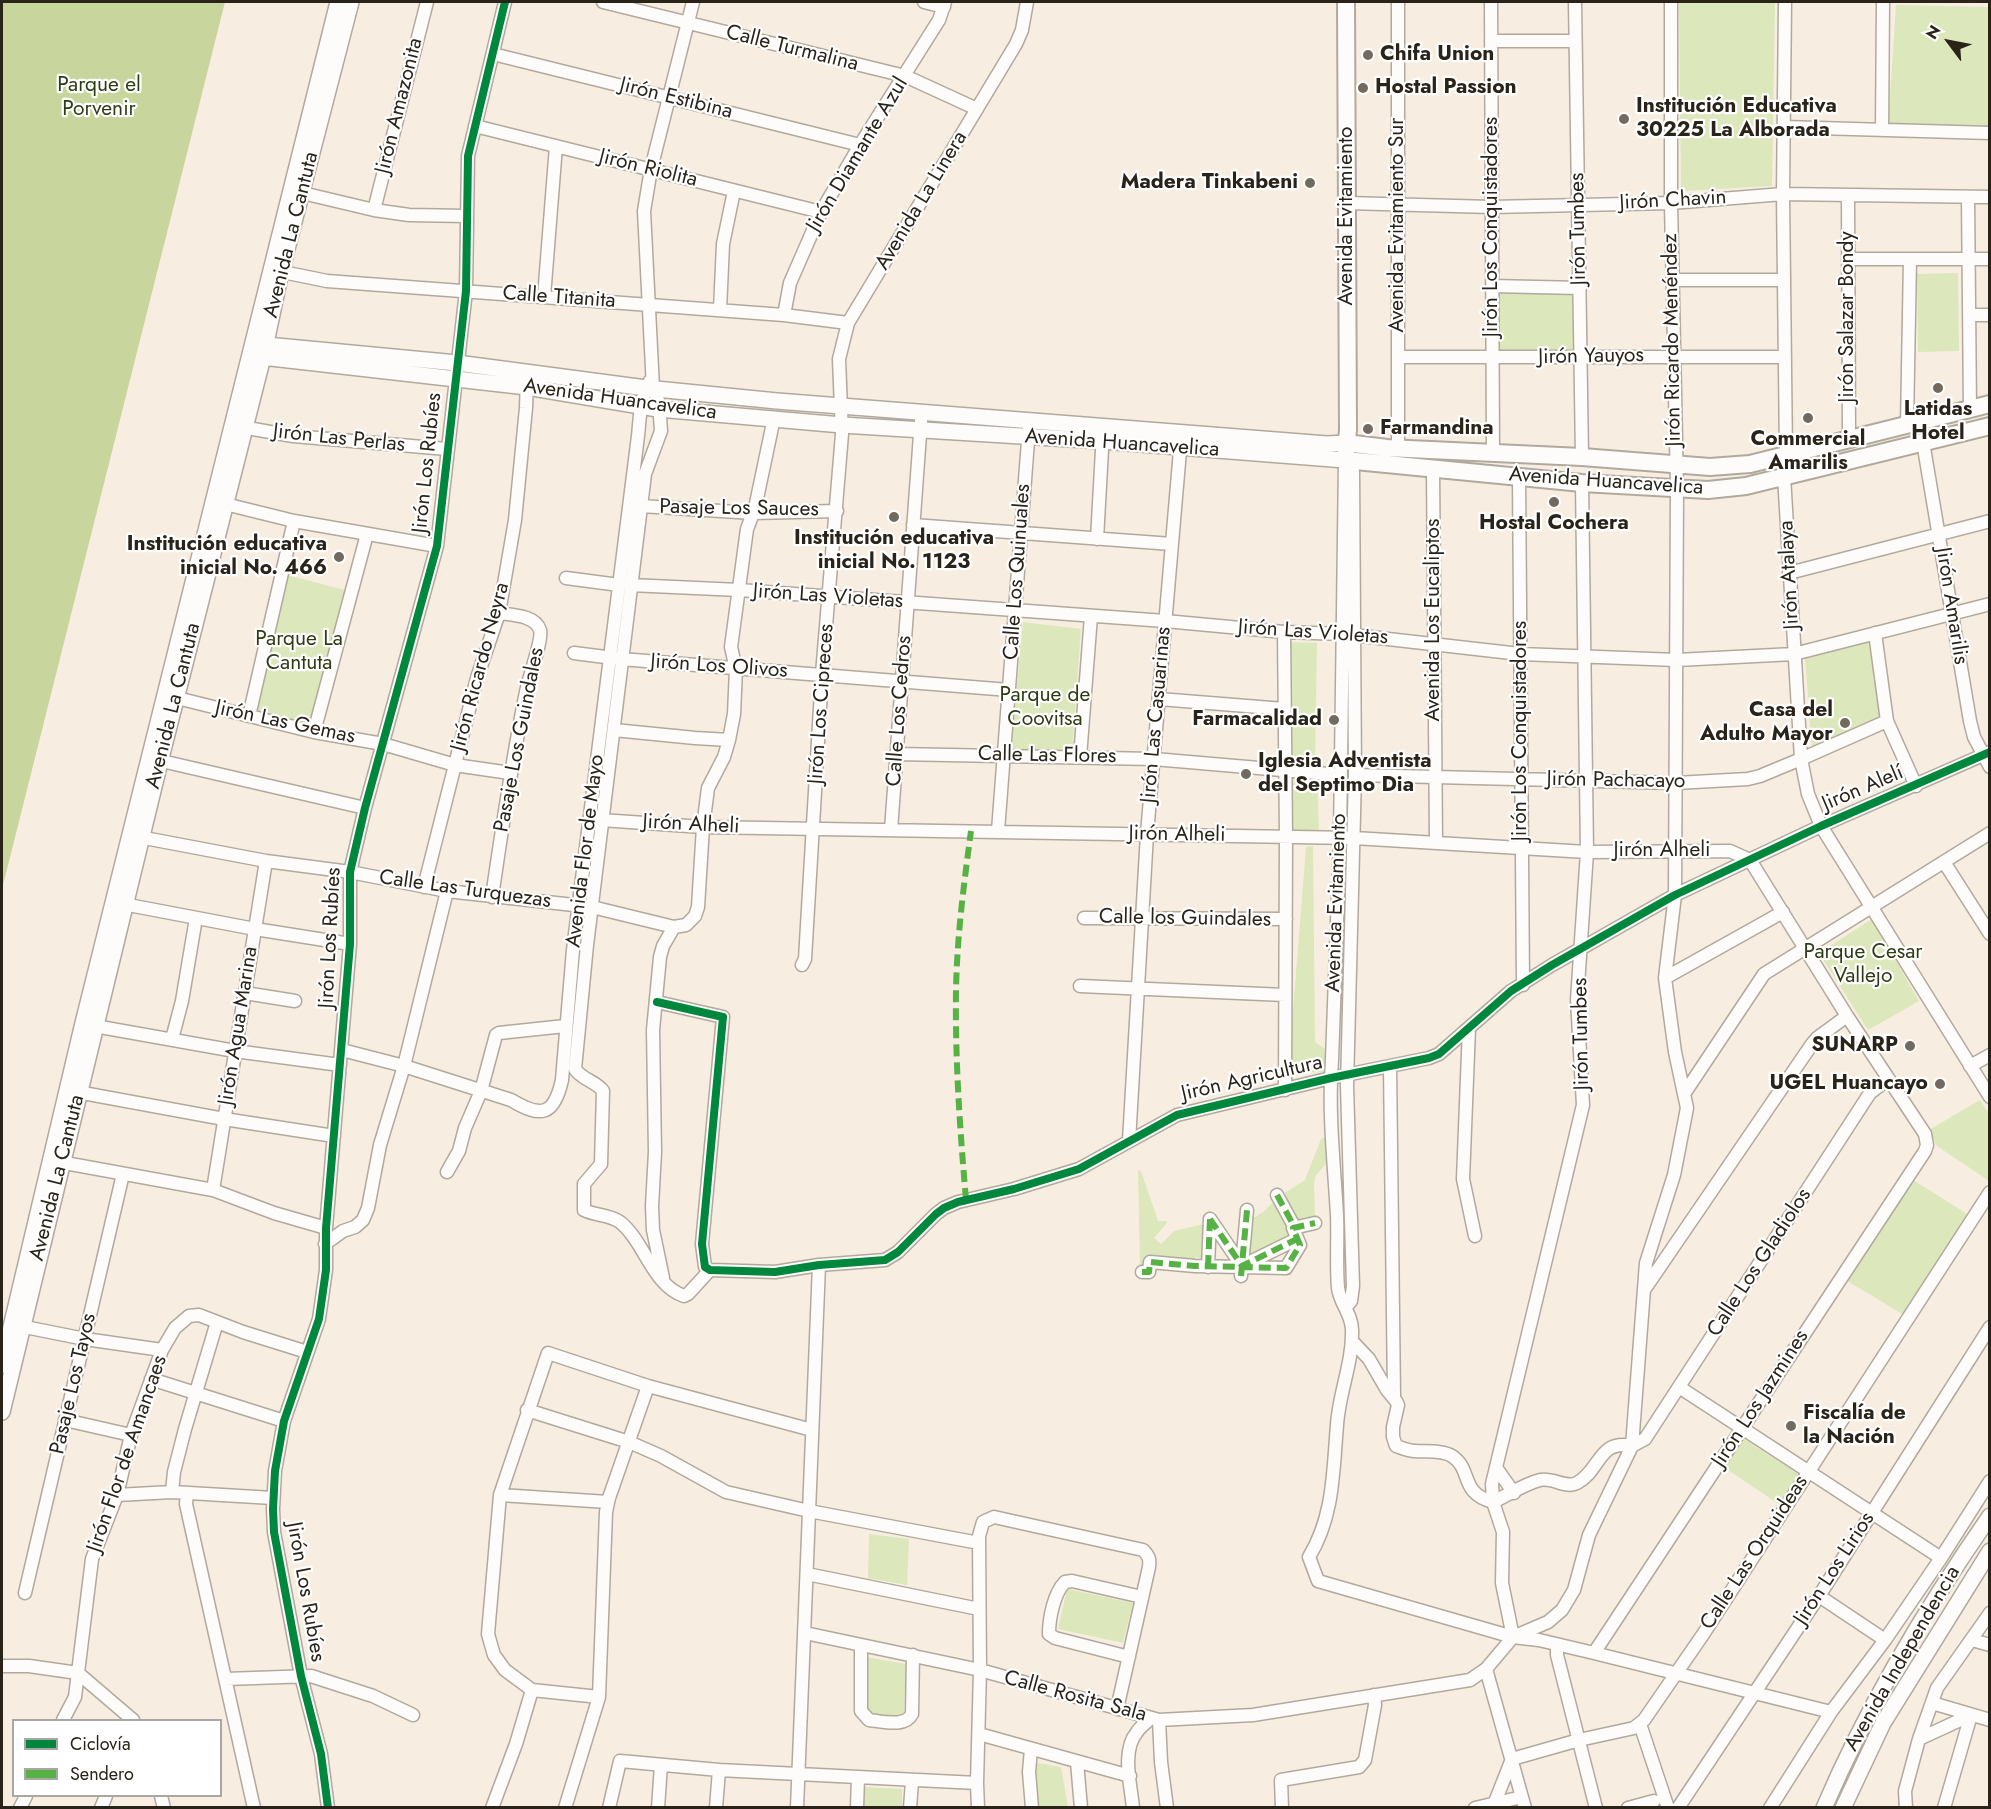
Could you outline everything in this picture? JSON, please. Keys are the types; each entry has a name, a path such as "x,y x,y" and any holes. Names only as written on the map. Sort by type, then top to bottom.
{"highway":[{"name":"Avenida Evitamiento","path":"1346,2 1349,448"},
{"name":"Avenida Huancavelica","path":"1349,448 1582,457 1710,467 1750,464 1989,404"},
{"name":"Avenida Huancavelica","path":"1349,448 1433,469 1582,483 1708,490 1746,486 1989,426"}],"main road":[{"name":"Avenida La Cantuta","path":"2,1412 16,1325 258,350 338,2"},
{"name":"Avenida La Cantuta","path":"296,191 351,2"},
{"name":"Avenida Huancavelica","path":"258,350 527,379 651,384 840,406 1028,437 1103,434"},
{"name":"Avenida Huancavelica","path":"527,379 640,407 842,425 921,421 1030,422 1103,434 1181,440 1328,444 1349,448"},
{"name":"Avenida La Cantuta","path":"2,1365 16,1325"},
{"name":"Avenida Independencia","path":"1824,1808 1844,1763 1886,1682 1953,1569 1989,1516"},
{"name":"Avenida Independencia","path":"1843,1808 1887,1715 1989,1551"}],"street":[{"name":"Jirón Amazonita","path":"374,210 427,2"},
{"name":"Jirón Los Rubíes","path":"328,1808 321,1754 301,1676 274,1532 273,1498 284,1421 319,1319 326,1270 326,1228 350,944 350,872 365,808 436,546 466,291 468,156 505,2"},
{"name":"Calle Turmalina","path":"603,2 905,76 977,109"},
{"name":"Avenida Flor de Mayo","path":"625,585 647,467 661,431 659,404 651,384 650,305 644,211 651,169 693,2"},
{"path":"924,2 945,4"},
{"name":"Avenida La Linera","path":"840,406 839,359 848,323 1016,44 1022,30 1027,2"},
{"name":"Avenida Evitamiento Sur","path":"1398,2 1398,449"},
{"name":"Jirón Los Conquistadores","path":"1491,2 1493,453"},
{"name":"Jirón Tumbes","path":"1575,2 1582,457"},
{"name":"Jirón Ricardo Menéndez","path":"1632,1446 1646,1263 1674,1175 1687,1108 1675,1052 1665,978 1676,895 1677,489 1671,203 1671,2"},
{"name":"Jirón Atalaya","path":"1785,2 1783,194 1786,455 1784,476 1801,759 1808,794 1821,826 1989,1097"},
{"path":"1882,130 1883,2"},
{"name":"Jirón Diamante Azul","path":"784,315 790,283 821,212 860,145 939,20 945,4"},
{"path":"1491,41 1575,41"},
{"name":"Jirón Estibina","path":"493,54 860,145"},
{"name":"Jirón Riolita","path":"475,126 821,212"},
{"path":"1784,127 1989,133"},
{"path":"544,297 556,146"},
{"path":"296,191 374,210 467,216"},
{"path":"720,310 723,244 734,191"},
{"name":"Jirón Chavin","path":"1347,203 1491,207 1671,203 1783,194 1989,197"},
{"name":"Jirón Salazar Bondy","path":"1848,195 1849,439"},
{"path":"1968,197 1970,409"},
{"path":"1848,259 1989,259"},
{"path":"1907,425 1910,259"},
{"name":"Calle Titanita","path":"276,270 327,280 784,315 848,323"},
{"path":"1672,280 1784,280"},
{"path":"1492,286 1580,288"},
{"path":"1970,315 1989,315"},
{"name":"Jirón Yauyos","path":"1398,357 1785,357"},
{"name":"Jirón Ricardo Neyra","path":"424,887 477,678 499,613 515,520 527,379"},
{"name":"Avenida Flor de Mayo","path":"342,1050 404,1066 511,1100 525,1108 539,1112 552,1107 556,1100 562,1080 565,1026 579,906 625,585 640,407 651,384"},
{"name":"Jirón Los Cipreces","path":"802,965 805,959 822,674 837,511 842,425 840,406"},
{"path":"657,1002 723,1017 702,1244 704,1265 708,1270 686,1296 678,1294 663,1281 653,1230 655,1152 653,1030 660,957 663,946 674,927 681,927 691,921 698,907 708,788 724,757 734,714 736,669 731,647 747,529 753,513 774,418"},
{"name":"Calle Los Cedros","path":"891,830 921,421"},
{"name":"Calle Los Quinuales","path":"998,831 1030,422"},
{"name":"Jirón Las Perlas","path":"238,427 293,436 447,449"},
{"path":"1097,539 1103,434"},
{"name":"Jirón Las Casuarinas","path":"1129,1141 1148,834 1181,440"},
{"name":"Jirón Amarilis","path":"1923,442 1970,721 1974,737 1988,759"},
{"name":"Avenida Evitamiento","path":"1346,1306 1351,1301 1353,1286 1348,1076 1355,776 1349,634 1349,448"},
{"name":"Avenida Los Eucaliptos","path":"1433,469 1436,843"},
{"name":"Jirón Los Conquistadores","path":"1519,477 1523,984"},
{"name":"Jirón Tumbes","path":"1493,1502 1492,1484 1583,1104 1578,1000 1587,852 1582,483"},
{"path":"219,502 294,521 436,546"},
{"name":"Pasaje Los Sauces","path":"641,506 753,513 837,511"},
{"path":"249,716 294,521"},
{"path":"1790,573 1989,521"},
{"path":"913,525 1172,544"},
{"path":"314,732 367,534"},
{"name":"Jirón Las Violetas","path":"566,578 625,585 739,590 1165,621 1284,632 1349,634 1520,654 1677,660 1794,654 1989,604"},
{"name":"Pasaje Los Guindales","path":"492,897 510,772 527,686 541,634 534,621 525,617 499,613"},
{"path":"1080,757 1091,616"},
{"path":"1284,632 1285,1090"},
{"path":"1875,633 1887,721 1916,786"},
{"name":"Avenida Evitamiento","path":"1349,634 1340,775 1340,838 1331,1078 1338,1286 1340,1297 1350,1316 1352,1341 1337,1422 1330,1502 1323,1528 1308,1557 1318,1581 1513,1637"},
{"name":"Jirón Los Olivos","path":"574,653 736,669 1009,690"},
{"name":"Avenida Flor de Mayo","path":"615,658 614,730 601,820 575,1069 603,1091 601,1164 584,1184 584,1209 612,1218 625,1227 663,1281"},
{"name":"Jirón Las Gemas","path":"171,697 314,732 383,744 454,765 510,772"},
{"path":"1159,699 1284,709"},
{"name":"Jirón Pachacayo","path":"1355,776 1676,783 1748,779 1801,759 1887,721"},
{"path":"614,730 729,740"},
{"name":"Calle Las Flores","path":"897,754 1154,759 1340,775"},
{"name":"Jirón Alelí","path":"1750,860 1821,826 1988,759"},
{"path":"155,760 365,808"},
{"name":"Jirón Alheli","path":"601,820 703,827 1354,838 1587,852 1730,851 1750,860"},
{"path":"1684,1094 1764,974 1989,833"},
{"name":"Calle Las Turquezas","path":"136,837 266,861 350,872 447,891 592,908 674,927"},
{"path":"1750,860 1888,1079"},
{"name":"Jirón Agricultura","path":"708,1270 775,1272 819,1264 885,1260 904,1246 936,1214 958,1202 1014,1190 1078,1169 1177,1115 1331,1078 1429,1058 1439,1054 1511,991 1552,965 1676,895 1750,860"},
{"name":"Jirón Agua Marina","path":"213,1190 266,861"},
{"path":"1944,862 1989,934"},
{"path":"325,1244 343,1231 355,1227 363,1220 368,1208 380,1145 404,1066 447,891"},
{"path":"120,903 255,929 350,944"},
{"path":"1665,978 1783,912"},
{"path":"172,1039 182,1001 196,918"},
{"name":"Calle los Guindales","path":"1084,918 1286,920"},
{"path":"1080,986 1285,995"},
{"path":"245,993 295,1001"},
{"path":"1643,1291 1812,1044 1847,1016"},
{"path":"89,1025 235,1051 340,1065"},
{"path":"447,1172 459,1151 465,1128 481,1091 496,1035 565,1026"},
{"path":"1469,1028 1463,1179 1475,1236"},
{"path":"1970,1066 1989,1055"},
{"path":"1390,1066 1394,1396"},
{"name":"Jirón Los Jazmines","path":"1594,1653 1925,1150 1927,1145 1925,1134 1888,1079"},
{"name":"Calle Los Gladiolos","path":"1632,1446 1645,1439 1870,1092 1888,1079"},
{"path":"73,1092 334,1136"},
{"path":"56,1162 213,1190 274,1213 326,1228"},
{"name":"Pasaje Los Tayos","path":"25,1593 123,1174"},
{"name":"Calle Las Orquideas","path":"1640,1724 1677,1673 1989,1192"},
{"path":"1142,1272 1149,1272 1150,1262 1208,1267 1286,1268 1300,1245 1277,1195"},
{"path":"1241,1271 1247,1210"},
{"path":"1208,1267 1210,1219 1241,1271"},
{"path":"1241,1271 1296,1233 1315,1223"},
{"path":"797,1808 819,1264"},
{"name":"Jirón Flor de Amancaes","path":"64,1719 75,1697 92,1559 117,1495 131,1435 162,1350 175,1328 189,1316 199,1315 307,1352"},
{"path":"172,1492 174,1472 217,1322"},
{"path":"16,1325 85,1339 162,1350"},
{"name":"Jirón Los Lirios","path":"1678,1808 1819,1596 1989,1328"},
{"path":"1352,1341 1369,1359 1398,1405 1393,1427 1396,1446 1411,1451 1447,1453 1459,1464 1473,1493 1481,1499 1493,1502 1539,1480 1549,1479 1576,1484 1605,1451 1614,1445 1632,1446 1589,1535 1574,1590 1562,1610 1548,1622 1513,1637 1486,1669 1524,1802 1495,1802 1476,1808"},
{"path":"599,1697 532,1690 505,1670 494,1655 488,1634 500,1496 548,1353 648,1386 812,1430"},
{"path":"151,1380 284,1421"},
{"path":"565,1808 599,1697 606,1512 648,1386"},
{"path":"1679,1387 1941,1558"},
{"path":"527,1410 628,1442 661,1455 726,1492 979,1543"},
{"path":"65,1420 131,1435"},
{"path":"1497,1469 1514,1492"},
{"path":"1770,1808 1831,1712 1885,1640 1941,1558 1989,1481"},
{"path":"117,1495 172,1492 273,1498"},
{"path":"187,1493 186,1504 254,1808"},
{"path":"500,1496 608,1502"},
{"path":"1493,1502 1503,1532 1502,1583 1513,1637"},
{"path":"978,1808 979,1543 983,1522 994,1517 1143,1550 1150,1559 1117,1709"},
{"path":"807,1574 979,1609"},
{"path":"1129,1657 1055,1638 1049,1634 1049,1626 1059,1588 1065,1582 1072,1581 1142,1598"},
{"path":"1819,1596 1885,1640"},
{"path":"1906,1808 1905,1791 1919,1739 1937,1688 1989,1613"},
{"name":"Calle Rosita Sala","path":"805,1633 980,1671 1155,1719 1253,1715 1470,1680 1486,1669"},
{"path":"1513,1637 1557,1644 1831,1712"},
{"path":"1972,1640 1989,1645"},
{"path":"861,1644 861,1712 868,1720 904,1722 909,1719 912,1714 913,1655"},
{"path":"1557,1644 1557,1655 1596,1808"},
{"path":"2,1666 29,1666 78,1673 131,1719"},
{"path":"226,1679 310,1676 373,1696 413,1715"},
{"path":"492,1808 516,1744 532,1690"},
{"path":"1282,1808 1281,1780 1359,1767 1365,1760 1375,1705 1374,1695"},
{"path":"1932,1702 1989,1720"},
{"path":"1919,1739 1971,1715"},
{"path":"1944,1808 1971,1715"},
{"path":"1133,1808 1128,1765 1131,1742 1137,1731 1155,1719 1167,1808"},
{"path":"1512,1759 1579,1740 1634,1728 1640,1724 1668,1808"},
{"path":"979,1734 1130,1776"},
{"path":"1031,1749 1029,1772 1032,1808"},
{"path":"1495,1802 1512,1759"},
{"path":"609,1808 620,1761 719,1770 977,1783"},
{"path":"1077,1762 1081,1808"},
{"path":"658,1808 662,1765"},
{"path":"716,1808 719,1770"},
{"path":"857,1808 858,1777"},
{"path":"910,1808 912,1781"},
{"path":"1628,1808 1654,1801"}],"green space":[{"name":"Parque el Porvenir","path":"2,2 225,2 2,889"},
{"path":"1679,2 1775,2 1772,186 1681,191"},
{"path":"1896,5 1989,7 1989,126 1888,126"},
{"path":"1958,273 1959,351 1918,352 1917,274"},
{"path":"1497,291 1576,292 1575,352 1498,354"},
{"name":"Parque La Cantuta","path":"287,575 345,590 311,726 254,714"},
{"name":"Parque de Coovitsa","path":"1023,622 1081,629 1072,751 1011,750"},
{"path":"1873,640 1882,718 1812,751 1805,657"},
{"path":"1287,642 1317,643 1315,764 1289,762"},
{"path":"1292,778 1317,778 1319,832 1291,832"},
{"path":"1313,846 1315,1042 1329,1052 1329,1072 1288,1073 1306,847"},
{"name":"Parque Cesar Vallejo","path":"1872,919 1919,1001 1868,1030 1819,953"},
{"path":"1980,1100 1989,1114 1989,1181 1937,1146 1929,1130"},
{"path":"1327,1137 1327,1160 1316,1175 1314,1183 1315,1219 1295,1224 1280,1196 1305,1180 1321,1139"},
{"path":"1138,1170 1141,1171 1158,1221 1167,1223 1154,1238 1161,1244 1174,1231 1204,1224 1207,1226 1208,1259 1195,1257 1194,1265 1140,1270"},
{"path":"1910,1178 1967,1214 1904,1315 1844,1279"},
{"path":"1278,1198 1293,1238 1250,1258 1247,1256 1250,1220 1262,1213"},
{"path":"1744,1439 1800,1475 1780,1505 1725,1468"},
{"path":"869,1534 909,1539 907,1585 868,1578"},
{"path":"1067,1589 1133,1603 1123,1643 1058,1629"},
{"path":"866,1657 906,1664 904,1713 899,1717 868,1715 863,1711"},
{"path":"1031,1762 1061,1767 1068,1807 1034,1807"},
{"path":"862,1787 902,1789 902,1807 860,1808"}],"marked path":[{"path":"966,1200 958,1095 956,990 959,930 971,831"},
{"path":"1277,1195 1295,1228"},
{"path":"1241,1276 1247,1210"},
{"path":"1210,1219 1242,1266 1297,1239"},
{"path":"1208,1267 1210,1219"},
{"path":"1142,1272 1149,1272 1150,1262 1195,1266 1286,1268 1300,1245 1293,1228 1315,1223"}],"cycle path":[{"path":"328,1808 321,1754 301,1676 274,1532 275,1471 284,1421 319,1319 326,1270 326,1228 350,944 350,872 365,808 437,546 466,291 468,156 505,2"},
{"path":"657,1002 723,1017 702,1244 705,1267 710,1270 775,1272 819,1265 885,1260 898,1252 944,1208 958,1202 1014,1189 1079,1169 1177,1115 1439,1054 1511,991 1675,895 1821,826 1990,752"}],"place":[{"name":"Chifa Union","path":"1368,55"},
{"name":"Hostal Passion","path":"1363,88"},
{"name":"Institución Educativa 30225 La Alborada","path":"1624,119"},
{"name":"Madera Tinkabeni","path":"1310,183"},
{"name":"Latidas Hotel","path":"1938,388"},
{"name":"Commercial Amarilis","path":"1808,418"},
{"name":"Farmandina","path":"1368,429"},
{"name":"Hostal Cochera","path":"1554,502"},
{"name":"Institución educativa inicial No. 1123","path":"894,517"},
{"name":"Institución educativa inicial No. 466","path":"339,557"},
{"name":"Farmacalidad","path":"1334,720"},
{"name":"Casa del Adulto Mayor","path":"1845,723"},
{"name":"Iglesia Adventista del Septimo Dia","path":"1246,774"},
{"name":"SUNARP","path":"1910,1046"},
{"name":"UGEL Huancayo","path":"1940,1084"},
{"name":"Fiscalía de la Nación","path":"1791,1426"}]}
